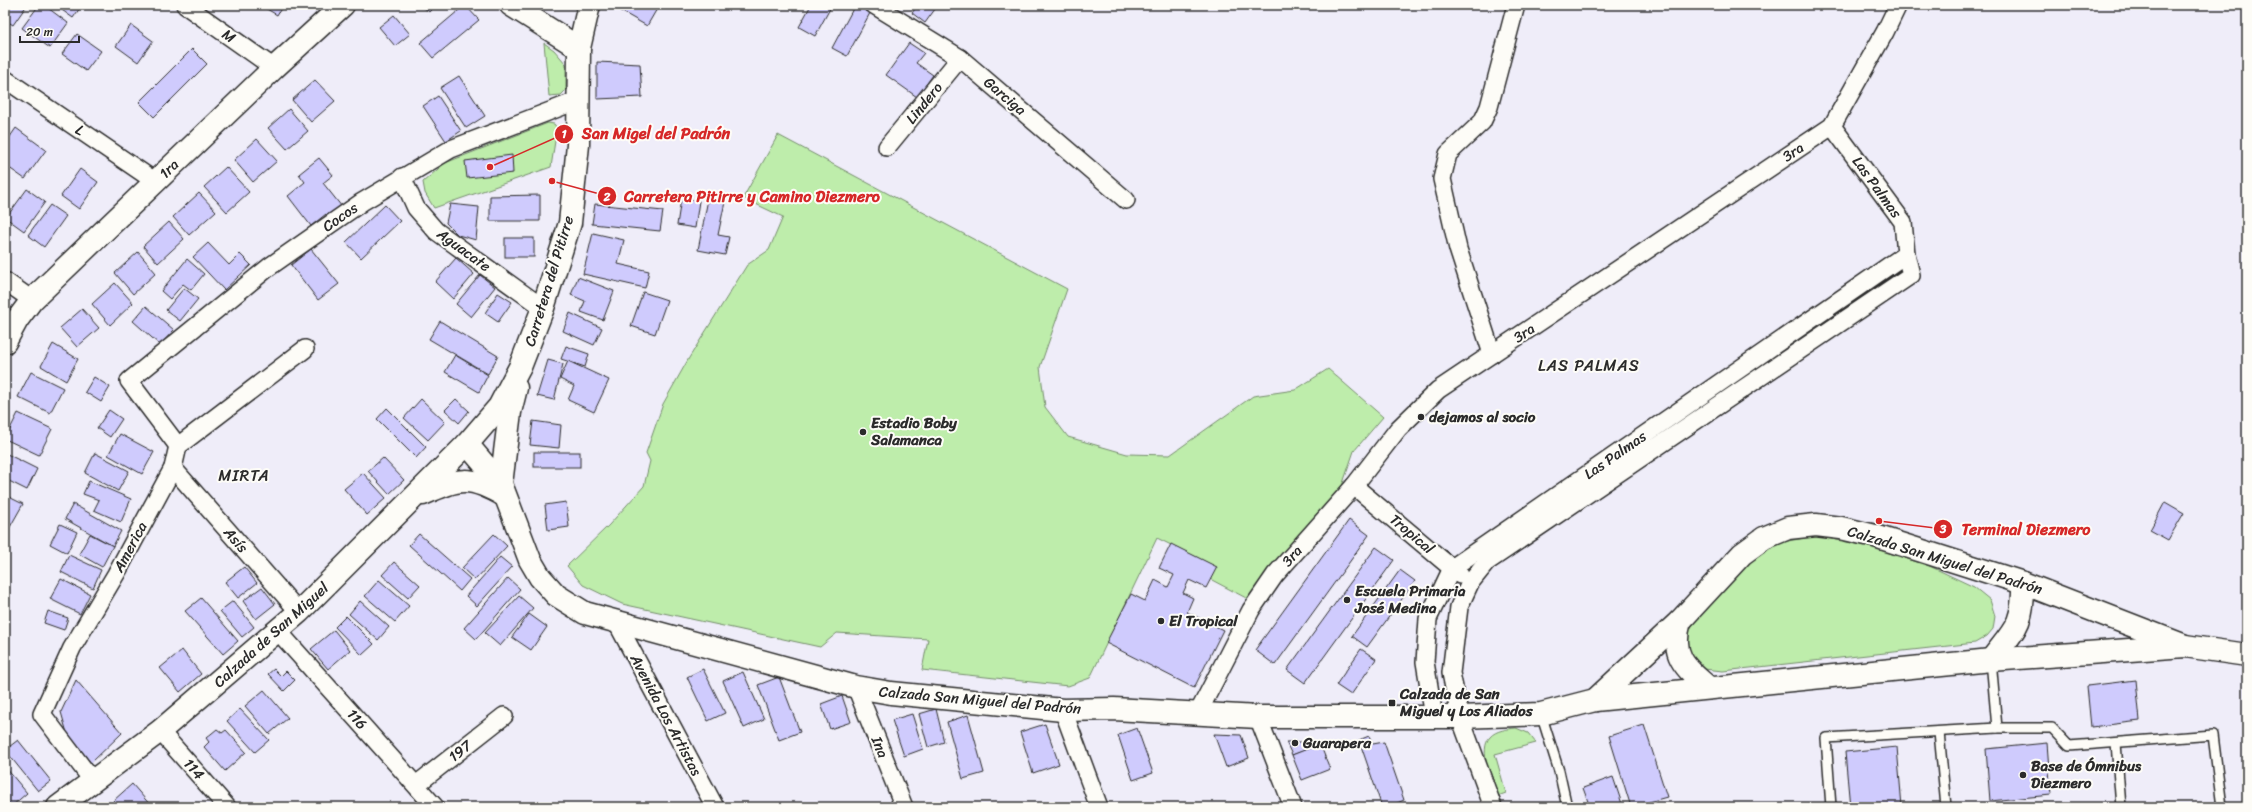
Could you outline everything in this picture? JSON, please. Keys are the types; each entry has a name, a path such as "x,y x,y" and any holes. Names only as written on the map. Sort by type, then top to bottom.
{"main road":[{"name":"1ra","path":"5,342 17,320 32,300 274,68 342,5"},
{"path":"511,5 578,48"},
{"name":"Carretera del Pitirre","path":"467,444 499,407 520,368 543,308 570,223 579,100 578,48 589,5"},
{"path":"415,497 453,482 484,484 503,490 510,412 520,368"},
{"name":"Calzada San Miguel del Padrón","path":"467,444 503,490 530,560 540,577 556,595 585,613 617,623 856,687 891,693 1063,710 1114,709 1258,717 1460,717 1541,714 1595,700 1991,660 2185,646 2247,655"},
{"name":"Calzada de San Miguel","path":"58,807 92,780 160,731 278,631 299,612 467,444"},
{"name":"Calzada San Miguel del Padrón","path":"1595,700 1680,621 1742,554 1764,538 1788,528 1816,525 1841,528 1875,536 2023,583 2185,646"},
{"path":"1991,660 2011,636 2019,621 2023,606 2023,583"},
{"path":"1680,621 1675,637 1677,652 1683,664 1708,688"}],"street":[{"name":"M","path":"185,5 274,68"},
{"name":"Garciga","path":"874,5 960,58 1126,200"},
{"path":"1492,354 1458,249 1442,179 1448,154 1482,122 1489,107 1516,5"},
{"name":"3ra","path":"1198,713 1251,610 1275,575 1354,486 1398,429 1438,390 1832,126 1885,32 1898,5"},
{"name":"Lindero","path":"887,147 960,58"},
{"name":"L","path":"5,79 156,182"},
{"name":"Cocos","path":"178,446 129,381 269,267 362,202 402,177 451,149 579,100"},
{"name":"Las Palmas","path":"1493,807 1460,717 1451,673 1459,607 1470,582 1487,562 1911,275 1906,254 1903,222 1832,126"},
{"name":"Aguacate","path":"402,177 416,208 436,231 543,308"},
{"name":"Las Palmas","path":"1452,568 1906,254"},
{"path":"5,281 32,300"},
{"path":"178,446 305,349"},
{"name":"America","path":"92,780 42,714 72,648 116,574 173,468 178,446"},
{"name":"Asís","path":"173,468 299,612"},
{"name":"Tropical","path":"1354,486 1470,582"},
{"path":"1434,717 1425,662 1428,619 1452,568"},
{"name":"Avenida Los Artistas","path":"617,623 715,807"},
{"name":"116","path":"278,631 435,807"},
{"name":"Ina","path":"856,687 904,807"},
{"path":"1063,710 1099,807"},
{"name":"197","path":"416,785 504,716"},
{"path":"1258,717 1292,807"},
{"name":"114","path":"160,731 227,807"}],"lane":[{"path":"1991,660 1997,728"},
{"path":"1541,714 1559,772 1567,807"},
{"path":"1832,807 1826,738 1997,728 2052,728 2069,746 2213,735 2222,807"},
{"path":"1939,732 1946,807"},
{"path":"2116,743 2121,807"}],"green space":[{"path":"544,43 554,50 566,64 566,90 561,95 549,96"},
{"path":"548,123 554,124 557,128 551,167 434,208 425,193 423,182 445,163"},
{"path":"778,135 1067,289 1040,367 1045,407 1068,437 1127,454 1170,455 1253,396 1295,390 1328,369 1383,417 1354,451 1342,486 1248,599 1210,579 1171,545 1157,538 1090,678 1068,686 922,670 928,639 837,633 820,647 622,604 583,585 567,566 609,525 644,486 650,461 646,453 663,404 689,358 747,265 769,250 783,217 743,198"},
{"path":"1815,536 1900,552 1974,587 1990,600 1995,616 1993,629 1987,636 1975,643 1723,671 1704,669 1690,657 1686,645 1689,630 1708,604 1746,562 1777,543"},
{"path":"1516,728 1528,733 1536,743 1495,754 1506,793 1495,797 1487,766 1485,749 1487,742 1495,733 1502,730"}],"building":[{"path":"5,5 27,5 13,25 5,20"},
{"path":"39,5 44,5 68,23 50,48 22,28"},
{"path":"55,5 82,5 73,18"},
{"path":"260,5 283,5 277,15"},
{"path":"421,5 436,5 429,12"},
{"path":"465,5 479,20 433,58 420,43"},
{"path":"610,5 654,5 658,7 647,26"},
{"path":"811,5 832,5 815,36 799,27"},
{"path":"855,5 870,13 847,56 832,48"},
{"path":"918,5 938,5 925,23 912,13"},
{"path":"394,15 410,34 395,46 379,27"},
{"path":"131,25 153,41 138,62 116,46"},
{"path":"77,34 101,51 86,71 62,54"},
{"path":"909,43 924,53 916,63 933,75 917,97 886,75"},
{"path":"192,49 207,64 154,117 139,102"},
{"path":"597,62 640,64 642,97 597,99"},
{"path":"459,76 485,116 466,128 440,88"},
{"path":"315,80 335,101 311,122 292,100"},
{"path":"438,96 461,131 446,141 423,106"},
{"path":"289,109 308,131 287,149 268,128"},
{"path":"16,128 46,150 25,179 5,165 5,144"},
{"path":"257,139 277,161 253,182 234,160"},
{"path":"512,155 513,173 467,178 465,161"},
{"path":"319,158 333,175 323,183 342,207 329,218 326,214 311,226 288,196 305,182 299,174"},
{"path":"226,167 249,192 227,212 204,187"},
{"path":"80,169 98,182 79,209 61,196"},
{"path":"27,189 45,202 24,231 6,218"},
{"path":"199,193 216,211 189,235 173,217"},
{"path":"709,194 726,197 718,235 729,237 725,255 698,250"},
{"path":"540,195 540,221 490,221 490,196"},
{"path":"681,199 699,201 695,228 677,225"},
{"path":"450,204 479,207 476,240 458,235 446,223"},
{"path":"595,204 663,211 660,231 592,224"},
{"path":"50,205 66,216 44,247 28,235"},
{"path":"385,205 400,221 361,258 346,242"},
{"path":"169,222 184,239 158,263 143,246"},
{"path":"593,233 624,240 618,264 649,271 645,288 583,274"},
{"path":"505,238 534,238 534,257 505,257"},
{"path":"208,243 229,265 240,254 251,265 224,290 193,257"},
{"path":"311,249 339,284 318,300 291,265"},
{"path":"138,252 156,273 133,294 115,273"},
{"path":"456,258 474,274 453,299 435,282"},
{"path":"187,259 204,274 191,290 183,284 170,299 161,291"},
{"path":"480,275 495,287 471,317 456,304"},
{"path":"578,277 614,291 603,320 581,312 585,301 571,295"},
{"path":"115,283 133,303 110,325 92,304"},
{"path":"184,288 198,299 180,321 166,310"},
{"path":"643,292 667,300 655,334 631,326"},
{"path":"498,293 512,302 498,322 485,313"},
{"path":"146,306 174,330 160,345 133,321"},
{"path":"82,309 99,328 77,347 60,328"},
{"path":"570,313 602,328 594,345 563,331"},
{"path":"440,321 498,356 488,374 429,339"},
{"path":"53,344 78,359 66,381 41,366"},
{"path":"566,346 589,354 585,367 561,359"},
{"path":"455,355 488,375 479,392 445,372"},
{"path":"548,360 563,364 554,400 537,396"},
{"path":"568,361 609,380 594,412 568,400 574,386 560,379"},
{"path":"31,372 63,388 50,413 18,397"},
{"path":"94,377 110,387 101,402 85,392"},
{"path":"421,399 445,422 428,440 404,418"},
{"path":"456,399 469,411 459,423 445,410"},
{"path":"387,408 426,447 416,458 377,419"},
{"path":"109,410 122,419 110,437 97,428"},
{"path":"18,413 52,429 39,455 5,439"},
{"path":"533,421 561,425 559,448 530,445"},
{"path":"120,434 154,452 142,474 108,455"},
{"path":"534,452 580,452 580,467 534,467"},
{"path":"5,453 37,469 27,490 5,479"},
{"path":"95,453 129,471 118,491 85,473"},
{"path":"383,458 404,480 389,494 368,471"},
{"path":"363,473 386,498 367,515 344,489"},
{"path":"89,481 131,499 121,522 94,510 99,500 83,494"},
{"path":"5,495 23,504 10,527 5,524"},
{"path":"566,502 569,527 548,530 545,505"},
{"path":"2165,502 2184,513 2168,540 2150,530"},
{"path":"73,504 121,531 113,546 65,519"},
{"path":"1349,520 1369,535 1275,665 1255,650"},
{"path":"60,524 77,532 67,553 50,544"},
{"path":"90,534 113,546 102,567 79,554"},
{"path":"419,534 470,579 460,591 409,545"},
{"path":"494,534 507,546 475,580 462,568"},
{"name":"El Tropical","path":"1171,544 1217,567 1206,588 1189,580 1183,593 1193,598 1187,612 1223,630 1194,688 1106,643 1131,594 1145,601 1155,580 1168,587 1174,575 1159,568"},
{"path":"1376,547 1394,560 1305,683 1287,670"},
{"path":"69,555 101,570 93,588 61,572"},
{"path":"500,557 512,567 477,606 466,596"},
{"path":"394,562 420,585 408,598 382,575"},
{"path":"244,567 257,583 238,598 225,582"},
{"path":"1400,570 1415,581 1367,647 1352,636"},
{"path":"508,578 520,589 476,639 464,628"},
{"path":"61,579 90,594 80,614 50,599"},
{"path":"379,580 409,606 395,622 365,596"},
{"path":"262,587 275,604 256,619 243,601"},
{"path":"519,596 533,608 500,646 485,633"},
{"path":"201,598 238,641 223,654 185,611"},
{"path":"233,601 254,627 242,637 220,611"},
{"path":"360,601 389,627 378,640 349,614"},
{"path":"48,611 68,618 64,630 44,623"},
{"path":"529,614 547,627 531,650 512,637"},
{"path":"346,616 374,644 362,655 335,627"},
{"path":"334,630 350,650 328,669 311,649"},
{"path":"1361,649 1376,659 1351,695 1336,685"},
{"path":"182,650 201,674 180,692 160,668"},
{"path":"274,669 281,676 286,671 295,680 284,691 268,674"},
{"path":"703,669 725,713 708,721 687,677"},
{"path":"743,672 764,719 744,728 723,681"},
{"path":"779,677 800,732 779,740 758,685"},
{"path":"76,680 122,733 91,763 67,733 61,712"},
{"path":"2136,680 2140,721 2091,727 2087,686"},
{"path":"264,690 288,718 269,734 245,706"},
{"path":"842,696 851,722 830,729 821,704"},
{"path":"240,709 269,740 255,752 227,721"},
{"path":"936,709 944,742 928,747 919,714"},
{"path":"912,714 923,749 904,756 892,720"},
{"path":"968,715 984,773 963,779 947,722"},
{"path":"1045,724 1059,764 1033,773 1020,732"},
{"path":"1644,725 1667,797 1631,807 1609,736"},
{"path":"1137,728 1153,773 1133,780 1118,735"},
{"path":"217,729 222,733 226,730 246,752 225,771 204,747 209,742 206,738"},
{"path":"1214,734 1241,735 1249,758 1226,767"},
{"path":"1369,736 1373,744 1384,742 1404,800 1388,807 1382,807 1359,740"},
{"path":"18,740 51,781 38,791 5,750"},
{"path":"1286,742 1311,742 1314,747 1292,755"},
{"path":"2047,743 2051,795 1990,801 1986,749"},
{"path":"1320,744 1330,769 1302,780 1292,755"},
{"path":"1897,747 1902,807 1850,807 1845,752"},
{"path":"6,768 27,793 12,806 5,798"},
{"path":"1613,777 1623,807 1590,807 1583,788"},
{"path":"132,784 152,807 119,807 113,801"}],"place":[{"name":"San Migel del Padrón","path":"490,167"},
{"name":"Carretera Pitirre y Camino Diezmero","path":"552,181"},
{"name":"dejamos al socio","path":"1421,417"},
{"name":"Estadio Boby Salamanca","path":"863,432"},
{"name":"Terminal Diezmero","path":"1879,521"},
{"name":"Escuela Primaria José Medina","path":"1347,600"},
{"name":"El Tropical","path":"1161,621"},
{"name":"Calzada de San Miguel y Los Aliados","path":"1392,703"},
{"name":"Guarapera","path":"1295,743"},
{"name":"Base de Ómnibus Diezmero","path":"2023,775"}],"district":[{"name":"LAS PALMAS","path":"1589,365"},
{"name":"MIRTA","path":"244,475"}]}
